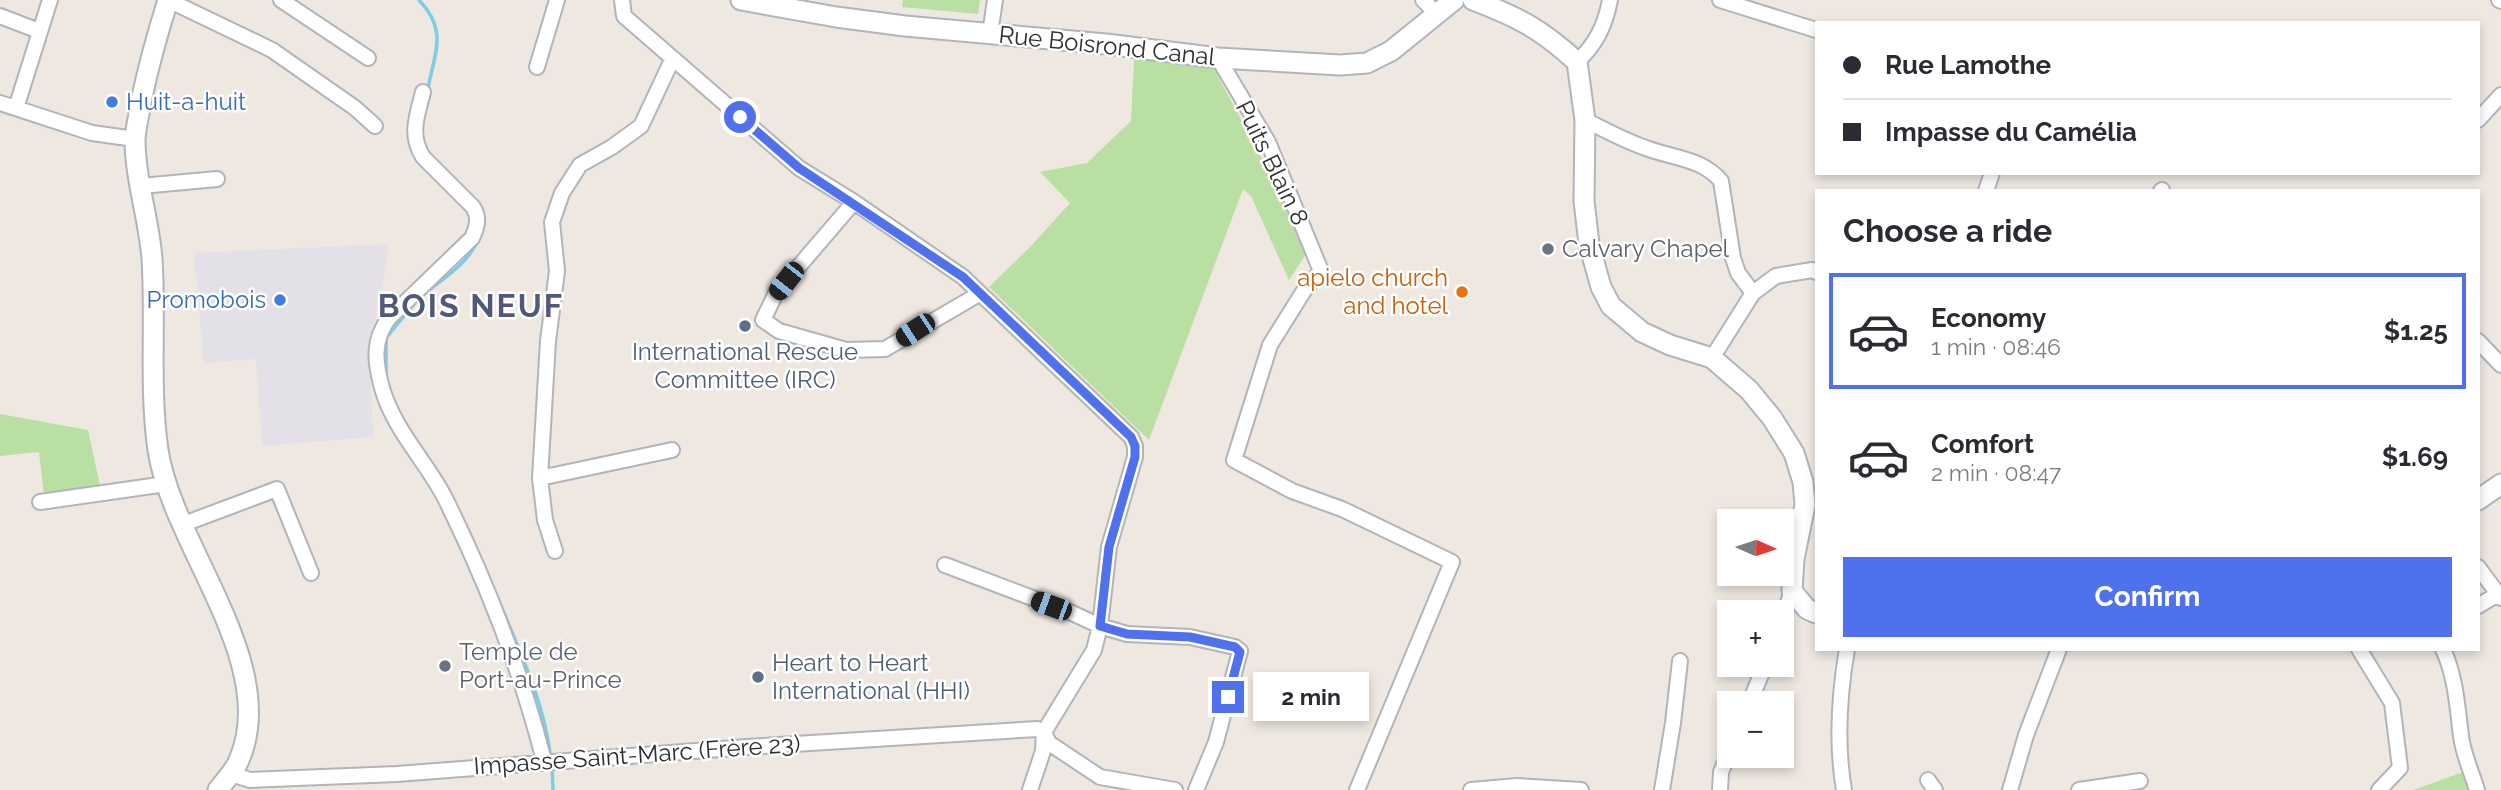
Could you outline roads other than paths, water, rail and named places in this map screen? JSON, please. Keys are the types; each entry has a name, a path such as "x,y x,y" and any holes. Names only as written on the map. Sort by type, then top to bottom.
{"street":[{"path":"16,108 50,0"},
{"path":"218,790 239,761 246,738 248,710 245,678 217,600 181,526 166,484 156,434 152,259 135,139 149,66 168,0 272,50 355,108 375,126"},
{"path":"281,0 368,58"},
{"path":"537,67 557,0"},
{"path":"622,0 624,16 672,60 799,168 854,202 963,277 1131,437 1135,446 1135,457 1109,547 1100,626 1094,650 1044,733 1043,751 1030,790"},
{"name":"Rue Boisrond Canal","path":"741,0 836,17 990,34 1106,44 1218,58 1340,65 1367,63 1391,51 1430,7 1454,0"},
{"path":"990,34 995,0"},
{"path":"1473,0 1538,29 1577,62 1585,120 1584,201 1589,244 1601,287 1611,306 1642,332 1670,345 1712,358 1749,390 1772,418 1794,453 1803,482 1805,505 1789,600"},
{"path":"1577,62 1593,46 1606,20 1610,0"},
{"path":"1720,0 1815,30"},
{"path":"0,16 39,32"},
{"name":"Puits Blain 8","path":"1218,58 1268,142 1321,271 1305,289 1270,345 1234,460 1292,491 1342,509 1452,562 1357,790"},
{"path":"555,551 545,520 540,478 548,341 557,271 552,222 562,193 580,164 612,147 641,125 672,60"},
{"path":"423,92 414,128 416,147 473,207 478,220 472,238 389,318 381,329 376,343 376,363 388,407 444,497 483,582 522,681 544,761"},
{"path":"2480,118 2501,95"},
{"path":"0,103 92,133 135,139"},
{"path":"1585,120 1648,149 1703,164 1715,173 1721,181 1738,273 1753,293"},
{"path":"141,186 217,179"},
{"path":"854,202 776,293 763,320 779,331 846,350 885,349 979,293"},
{"path":"1712,358 1753,293 1776,276 1815,272"},
{"path":"2480,343 2501,365"},
{"path":"540,478 672,450"},
{"path":"40,502 166,484"},
{"path":"2480,499 2501,484"},
{"path":"181,526 276,489 311,573"},
{"path":"945,565 1127,634 1190,637 1235,647 1240,652 1216,742 1196,790"},
{"path":"2480,570 2500,596 2480,605"},
{"path":"1792,591 1807,608 1815,612"},
{"path":"1844,790 1841,773 1839,695 1847,651"},
{"path":"2010,790 2026,735 2058,651"},
{"path":"2360,651 2392,704 2400,768 2379,790"},
{"path":"2444,651 2452,669 2458,699 2461,739 2477,790"},
{"path":"1662,790 1680,662"},
{"name":"Impasse Saint-Marc (Frère 23)","path":"231,774 250,780 397,774 544,761 1009,730 1037,729 1044,733"},
{"path":"1044,733 1049,743 1100,778 1127,787 1175,790"},
{"path":"1720,790 1723,768"},
{"path":"2079,790 2140,781"},
{"path":"1471,790 1517,786 1581,790"}],"waterway":[{"path":"419,0 434,21 436,32 436,52 428,88"},
{"path":"424,294 463,262 479,238"},
{"path":"386,381 386,338 418,299"},
{"path":"499,602 538,699 551,760"},
{"path":"552,768 553,790"}],"place":[{"name":"Huit-a-huit","path":"112,102"},
{"name":"Calvary Chapel","path":"1548,249"},
{"name":"apielo church and hotel","path":"1462,292"},
{"name":"Promobois","path":"280,300"},
{"name":"International Rescue Committee (IRC)","path":"745,326"},
{"name":"Temple de Port-au-Prince","path":"445,666"},
{"name":"Heart to Heart International (HHI)","path":"758,677"}],"district":[{"name":"BOIS NEUF","path":"471,306"}]}
